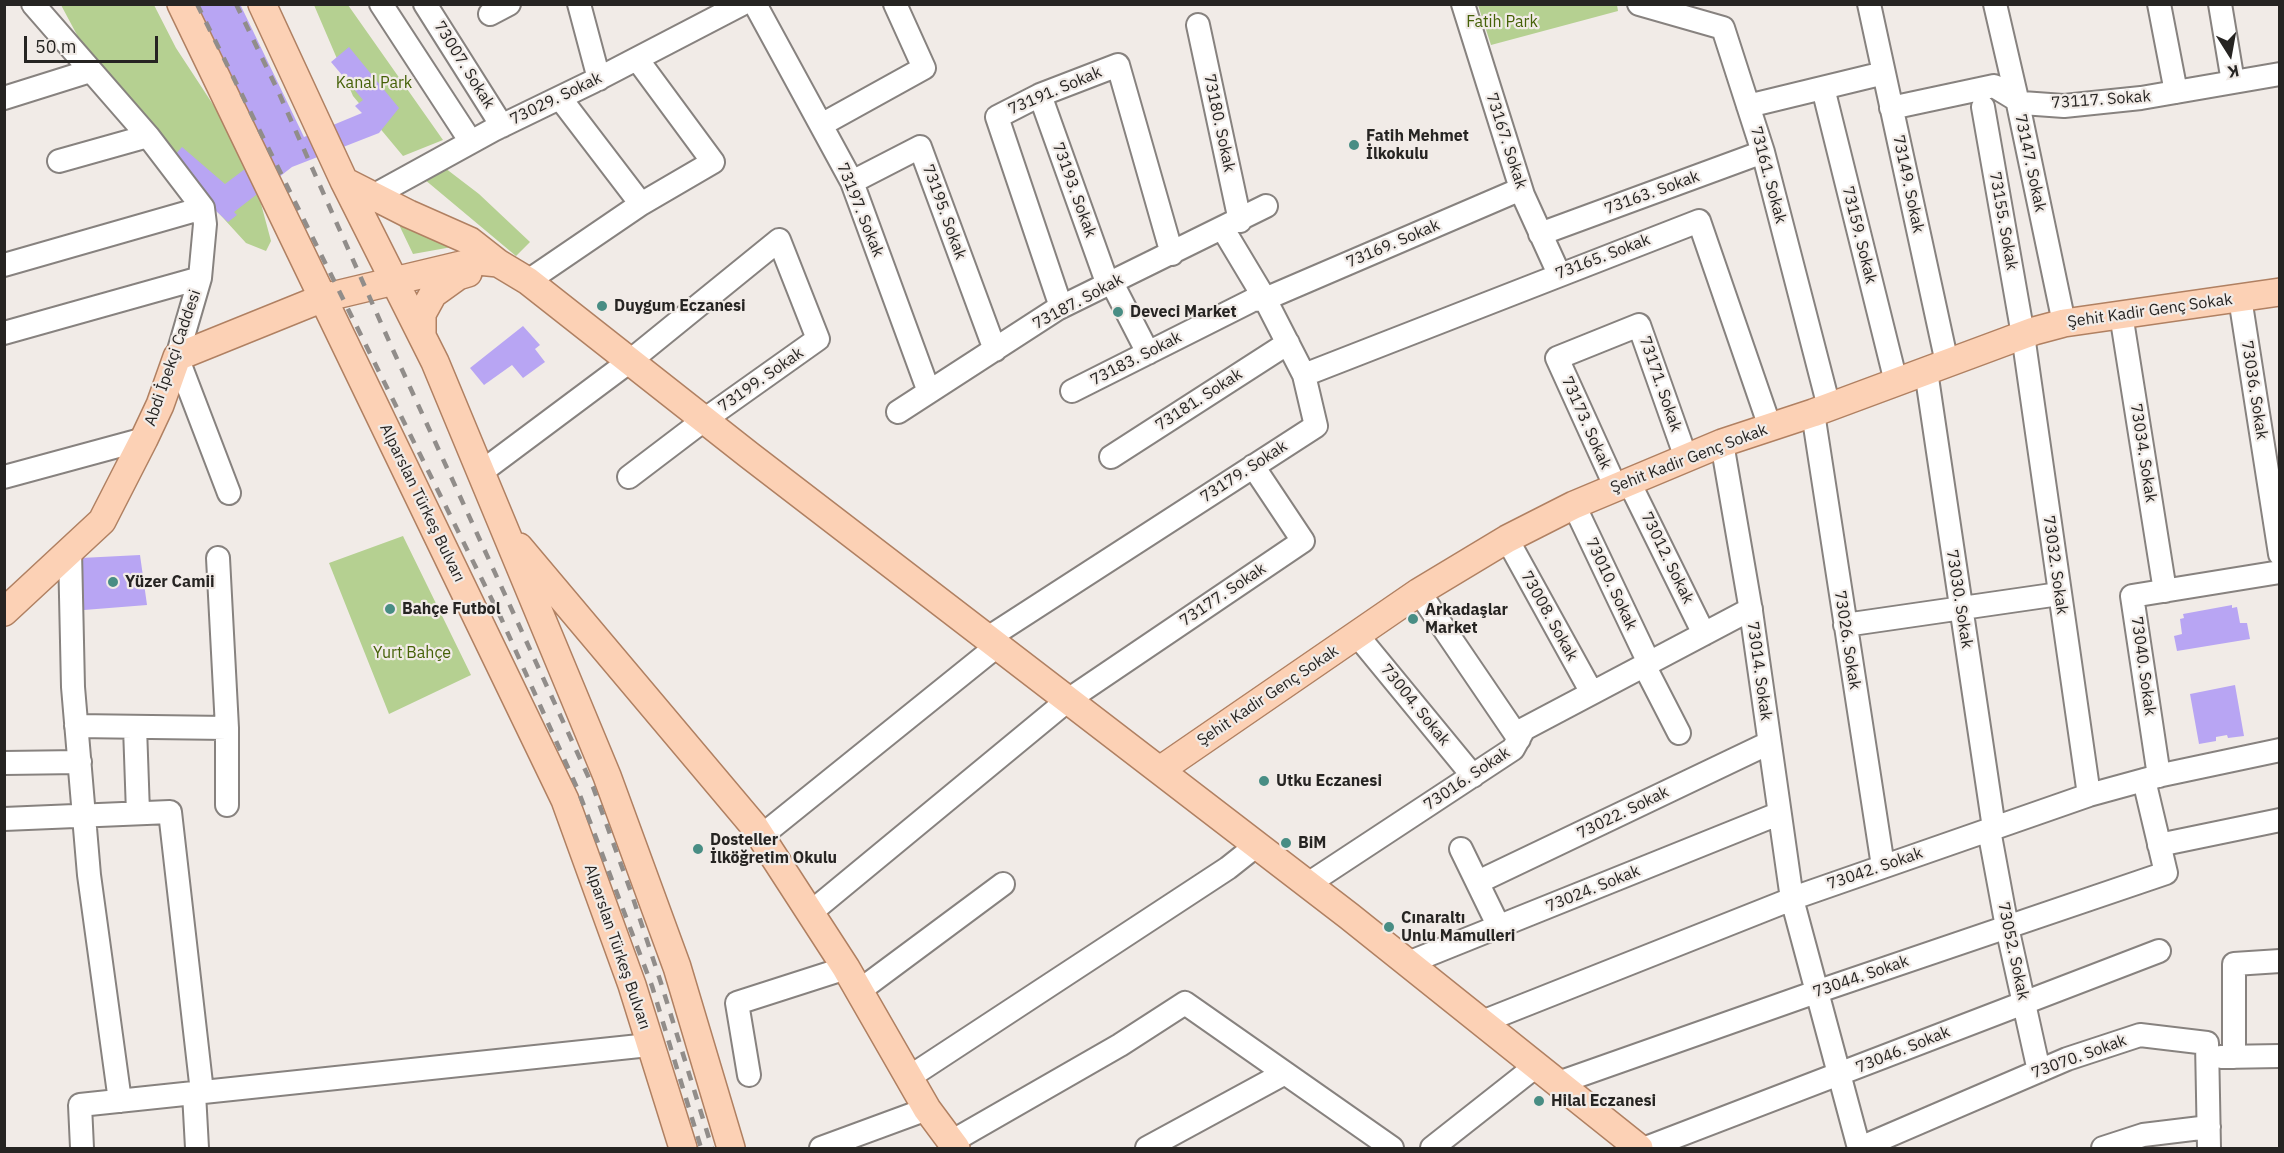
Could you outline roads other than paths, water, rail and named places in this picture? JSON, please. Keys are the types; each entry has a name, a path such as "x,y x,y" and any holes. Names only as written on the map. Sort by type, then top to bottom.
{"main road":[{"name":"Alparslan Türkeş Bulvarı","path":"181,4 565,800 632,985 683,1149"},
{"path":"262,4 344,181 422,334 607,776 677,967 731,1149"},
{"path":"344,181 470,241 498,263 528,281 704,420 1308,884 1639,1149"},
{"path":"177,357 323,298 478,261 498,263"},
{"path":"422,334 422,314 433,294 458,276 498,263"},
{"name":"Şehit Kadir Genç Sokak","path":"1160,770 1419,592 1507,539 1574,505 1722,443 1821,410 2023,335 2064,323 2280,292"},
{"name":"Abdi İpekçi Caddesi","path":"4,612 102,521 160,405 177,357"},
{"path":"504,529 662,715 760,837 852,980 927,1109 954,1145"}],"street":[{"path":"4,265 203,208 148,136 33,4"},
{"path":"381,4 471,142"},
{"name":"73007. Sokak","path":"425,4 502,126"},
{"path":"579,4 599,79"},
{"name":"73029. Sokak","path":"373,196 471,142 599,79 716,10 742,4"},
{"name":"73197. Sokak","path":"755,4 852,182 930,392"},
{"path":"821,125 924,68 895,4"},
{"name":"73167. Sokak","path":"1462,4 1521,189 1558,274"},
{"name":"73161. Sokak","path":"1639,4 1723,28 1763,152 1821,410"},
{"name":"73149. Sokak","path":"1869,4 1891,108 1936,367"},
{"name":"73147. Sokak","path":"1995,4 2064,323"},
{"path":"2159,4 2176,92"},
{"path":"2220,4 2233,82"},
{"name":"73180. Sokak","path":"1198,25 1231,225"},
{"path":"528,281 641,204 713,162 637,58"},
{"name":"73191. Sokak","path":"1061,308 997,117 1040,95 1118,65 1172,254"},
{"path":"4,98 90,71"},
{"path":"1748,106 1884,73"},
{"name":"73117. Sokak","path":"1891,108 1994,86 2022,103 2064,106 2141,98 2280,74"},
{"name":"73159. Sokak","path":"1823,88 1896,382"},
{"name":"73193. Sokak","path":"1040,95 1110,284 1148,353"},
{"path":"560,98 641,204"},
{"name":"73155. Sokak","path":"1983,106 2023,335"},
{"path":"59,161 148,136"},
{"name":"73195. Sokak","path":"852,182 920,147 995,350"},
{"name":"73163. Sokak","path":"1540,234 1763,152"},
{"name":"73169. Sokak","path":"1265,299 1521,189"},
{"name":"73187. Sokak","path":"898,412 1061,308 1266,206"},
{"name":"Abdi İpekçi Caddesi","path":"177,357 200,278 205,224 203,208"},
{"name":"73165. Sokak","path":"1304,375 1558,274 1699,221 1770,427"},
{"name":"73179. Sokak","path":"760,837 993,642 1316,426 1304,375 1265,299 1231,225"},
{"name":"73199. Sokak","path":"630,361 779,240 818,339 704,420"},
{"path":"4,333 200,278"},
{"name":"73036. Sokak","path":"2240,298 2280,554"},
{"name":"73183. Sokak","path":"1072,391 1253,300 1265,299"},
{"name":"73034. Sokak","path":"2121,314 2165,591"},
{"name":"73171. Sokak","path":"1557,358 1639,324 1686,458"},
{"name":"73032. Sokak","path":"2023,335 2089,795"},
{"name":"73181. Sokak","path":"1111,457 1287,343"},
{"path":"177,357 229,493"},
{"name":"73173. Sokak","path":"1557,358 1623,485"},
{"path":"480,473 630,361"},
{"name":"73030. Sokak","path":"1936,367 1960,609 1992,829"},
{"name":"73026. Sokak","path":"1821,410 1845,625 1883,866"},
{"path":"629,477 704,420"},
{"path":"4,477 144,439"},
{"name":"73014. Sokak","path":"1722,443 1751,609 1778,814 1792,899 1859,1149"},
{"name":"73177. Sokak","path":"1068,700 1304,541 1253,466"},
{"name":"73012. Sokak","path":"1623,485 1704,634"},
{"name":"73010. Sokak","path":"1574,505 1679,733"},
{"name":"73008. Sokak","path":"1507,539 1592,693"},
{"path":"70,551 73,687 89,875 120,1101"},
{"path":"218,558 226,728 227,805"},
{"name":"73040. Sokak","path":"2151,778 2133,596 2280,572"},
{"path":"1419,592 1519,739"},
{"path":"1845,625 2059,594"},
{"name":"73016. Sokak","path":"1308,884 1513,749 1524,729 1751,609"},
{"name":"73004. Sokak","path":"1357,635 1473,776"},
{"path":"810,914 1068,700"},
{"path":"76,726 226,728"},
{"path":"135,727 138,813"},
{"name":"73022. Sokak","path":"1478,882 1769,743"},
{"name":"73042. Sokak","path":"1482,1023 1792,899 2089,795 2151,778 2280,750"},
{"path":"4,764 80,762"},
{"path":"2151,778 2159,845 2280,820"},
{"path":"4,819 170,812 198,1093 197,1149"},
{"name":"73024. Sokak","path":"1408,963 1778,814"},
{"name":"73052. Sokak","path":"1992,829 2007,927 2039,1071"},
{"path":"908,1078 1228,867 1257,845"},
{"name":"73044. Sokak","path":"1558,1083 2166,873 2159,845"},
{"path":"1461,849 1499,927"},
{"path":"749,1075 737,1003 852,980 1003,884"},
{"name":"73046. Sokak","path":"1646,1149 2159,951"},
{"path":"2234,1057 2234,964 2280,961"},
{"path":"954,1145 1185,1003 1392,1149"},
{"name":"73070. Sokak","path":"1859,1149 2039,1071 2140,1035 2207,1043 2207,1057"},
{"path":"82,1149 80,1105 649,1045"},
{"path":"2103,1149 2143,1135 2209,1138 2207,1057 2280,1056"},
{"path":"1432,1149 1536,1066"},
{"path":"1147,1149 1285,1073"},
{"path":"821,1149 861,1141 927,1109"}],"railway":[{"path":"197,4 501,618 578,790 652,986 701,1148"},
{"path":"236,4 278,91 393,350 593,787 661,983 712,1148"}],"place":[{"name":"Fatih Mehmet İlkokulu","path":"1354,145"},
{"name":"Duygum Eczanesi","path":"602,306"},
{"name":"Deveci Market","path":"1118,312"},
{"name":"Yüzer Camii","path":"113,582"},
{"name":"Bahçe Futbol","path":"390,609"},
{"name":"Arkadaşlar Market","path":"1413,619"},
{"name":"Utku Eczanesi","path":"1264,781"},
{"name":"BiM","path":"1286,843"},
{"name":"Dosteller İlköğretim Okulu","path":"698,849"},
{"name":"Cınaraltı Unlu Mamulleri","path":"1389,927"},
{"name":"Hilal Eczanesi","path":"1539,1101"}],"park label":[{"name":"Fatih Park","path":"1502,22"},
{"name":"Kanal Park","path":"374,83"},
{"name":"Yurt Bahçe","path":"412,653"}]}
